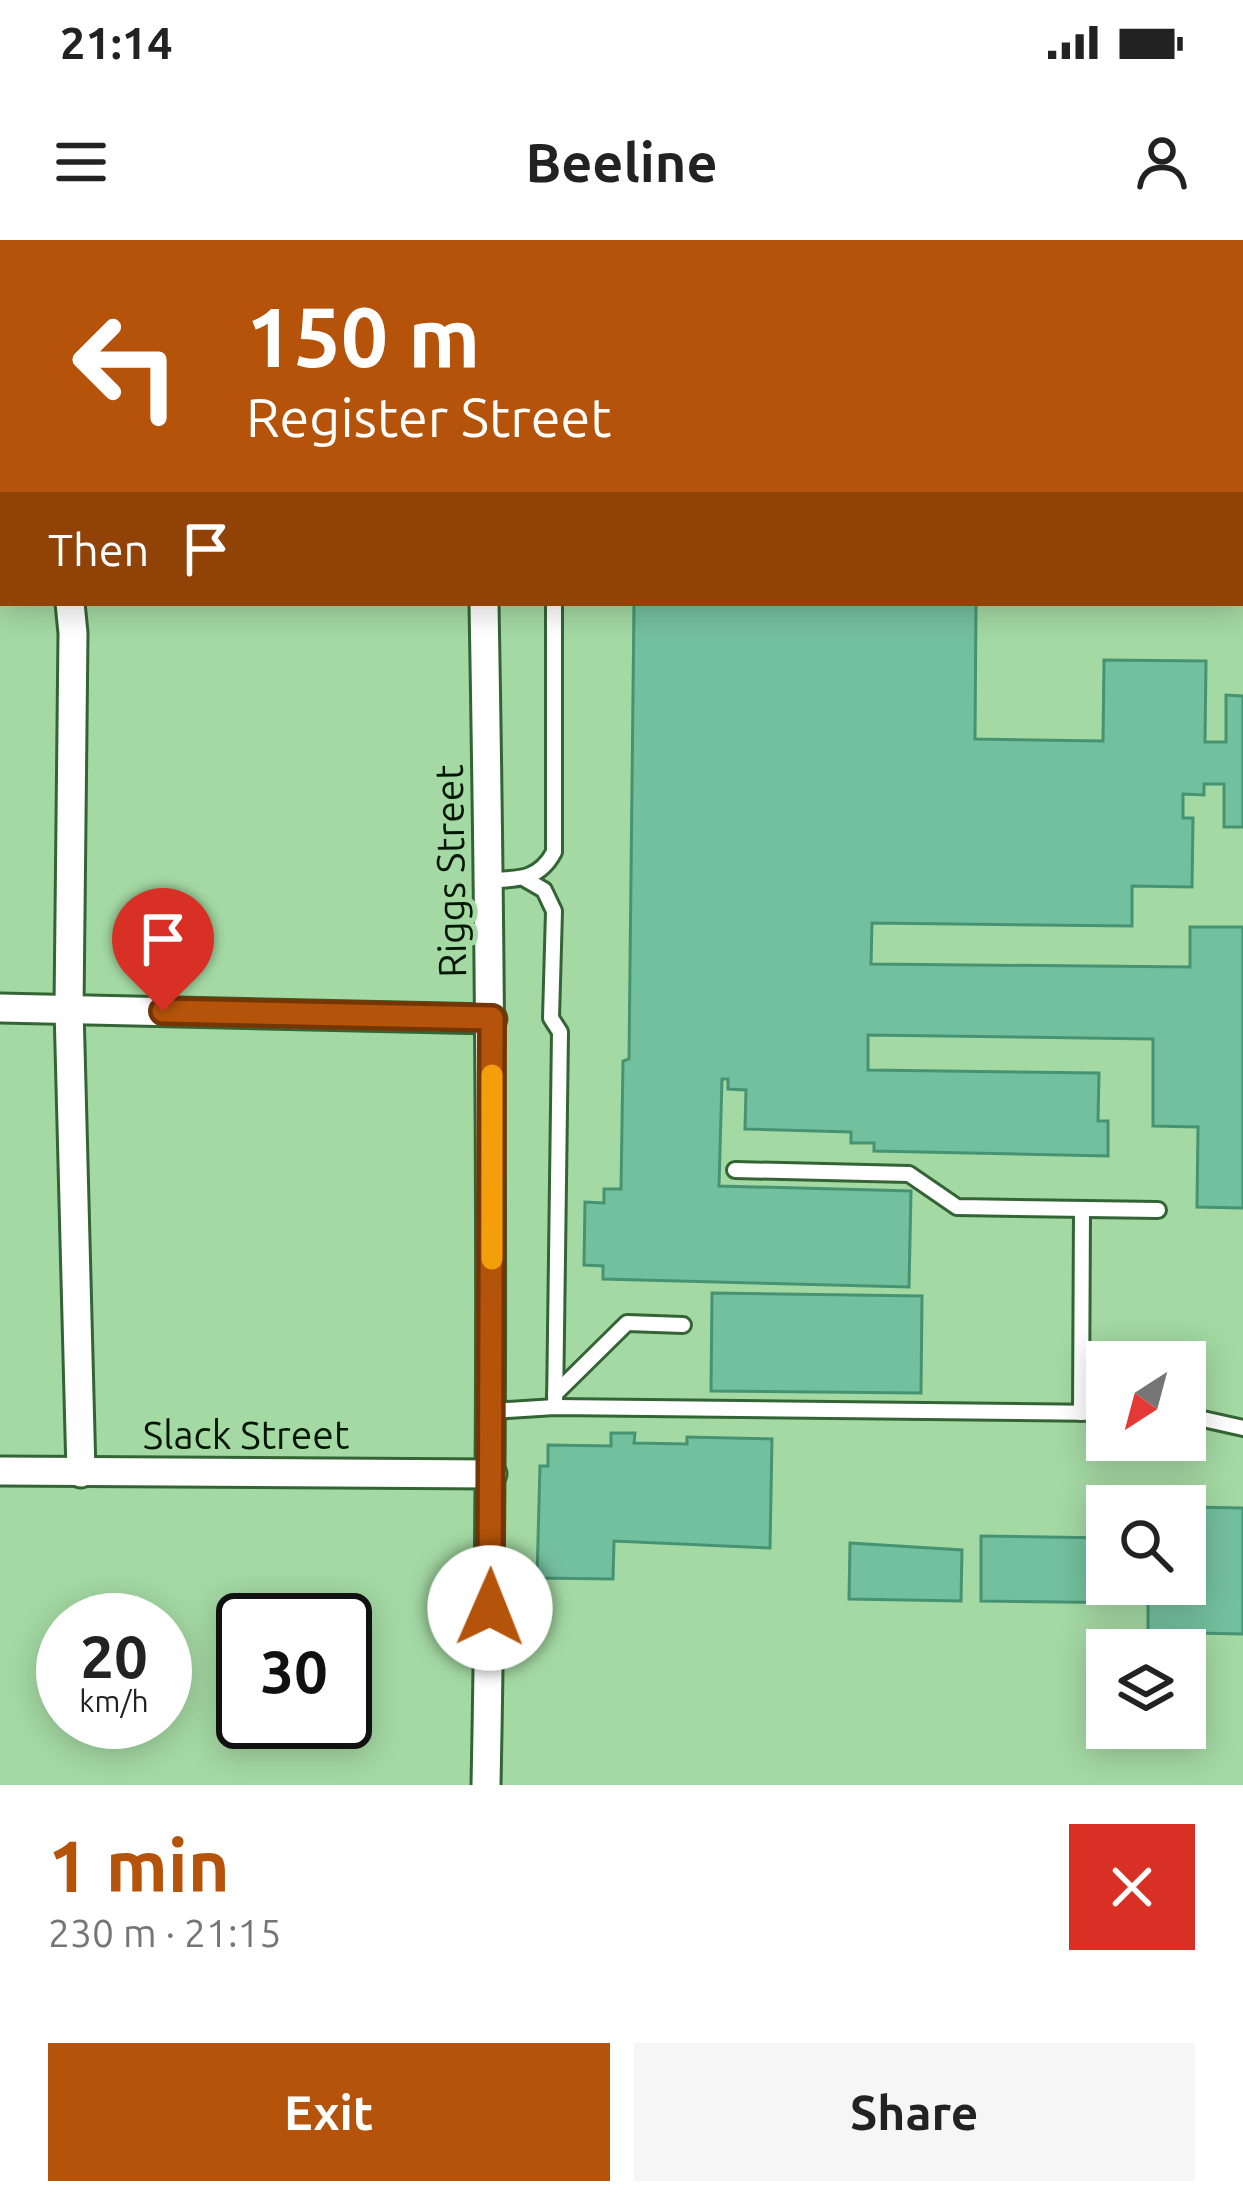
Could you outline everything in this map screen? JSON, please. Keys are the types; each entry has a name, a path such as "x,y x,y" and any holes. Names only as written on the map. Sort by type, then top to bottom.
{"street":[{"path":"70,606 69,1009 81,1473"},
{"name":"Riggs Street","path":"484,606 492,1018 493,1474 486,1785"},
{"path":"0,1008 492,1018"},
{"name":"Slack Street","path":"0,1471 493,1474"}],"lane":[{"path":"489,880 525,879 545,869 554,852 554,606"},
{"path":"525,879 544,890 554,911 551,1018 560,1032 555,1401"},
{"path":"735,1170 909,1174 957,1207 1158,1210"},
{"path":"1081,1413 1082,1209"},
{"path":"555,1401 627,1323 683,1325"},
{"path":"492,1411 555,1401 1086,1413"},
{"path":"1206,1420 1243,1428"}],"building":[{"path":"634,606 976,606 975,739 1103,741 1104,660 1206,661 1205,742 1226,742 1226,695 1243,696 1243,827 1224,827 1224,784 1204,784 1204,795 1183,794 1183,818 1193,818 1192,887 1132,886 1132,926 872,923 871,964 1190,967 1190,927 1243,927 1243,1208 1197,1207 1198,1127 1153,1126 1153,1039 868,1035 868,1070 1099,1073 1098,1121 1108,1121 1108,1156 874,1151 874,1143 851,1143 851,1132 745,1129 746,1090 728,1089 728,1079 722,1079 719,1186 911,1191 909,1287 603,1279 603,1266 584,1265 585,1202 604,1203 604,1189 621,1189 623,1061 629,1059"},
{"path":"712,1293 922,1296 921,1393 711,1391"},
{"path":"611,1433 635,1433 634,1443 687,1444 687,1437 772,1439 770,1548 614,1541 613,1579 537,1578 540,1466 548,1466 548,1445 611,1446"},
{"path":"1206,1507 1243,1508 1243,1634 1148,1629 1148,1605 1206,1605"},
{"path":"981,1536 1086,1538 1086,1602 981,1601"},
{"path":"850,1543 962,1550 961,1601 849,1599"}],"slow traffic":[{"path":"492,1075 492,1259"}],"route":[{"path":"163,1011 492,1018 490,1608"}]}
